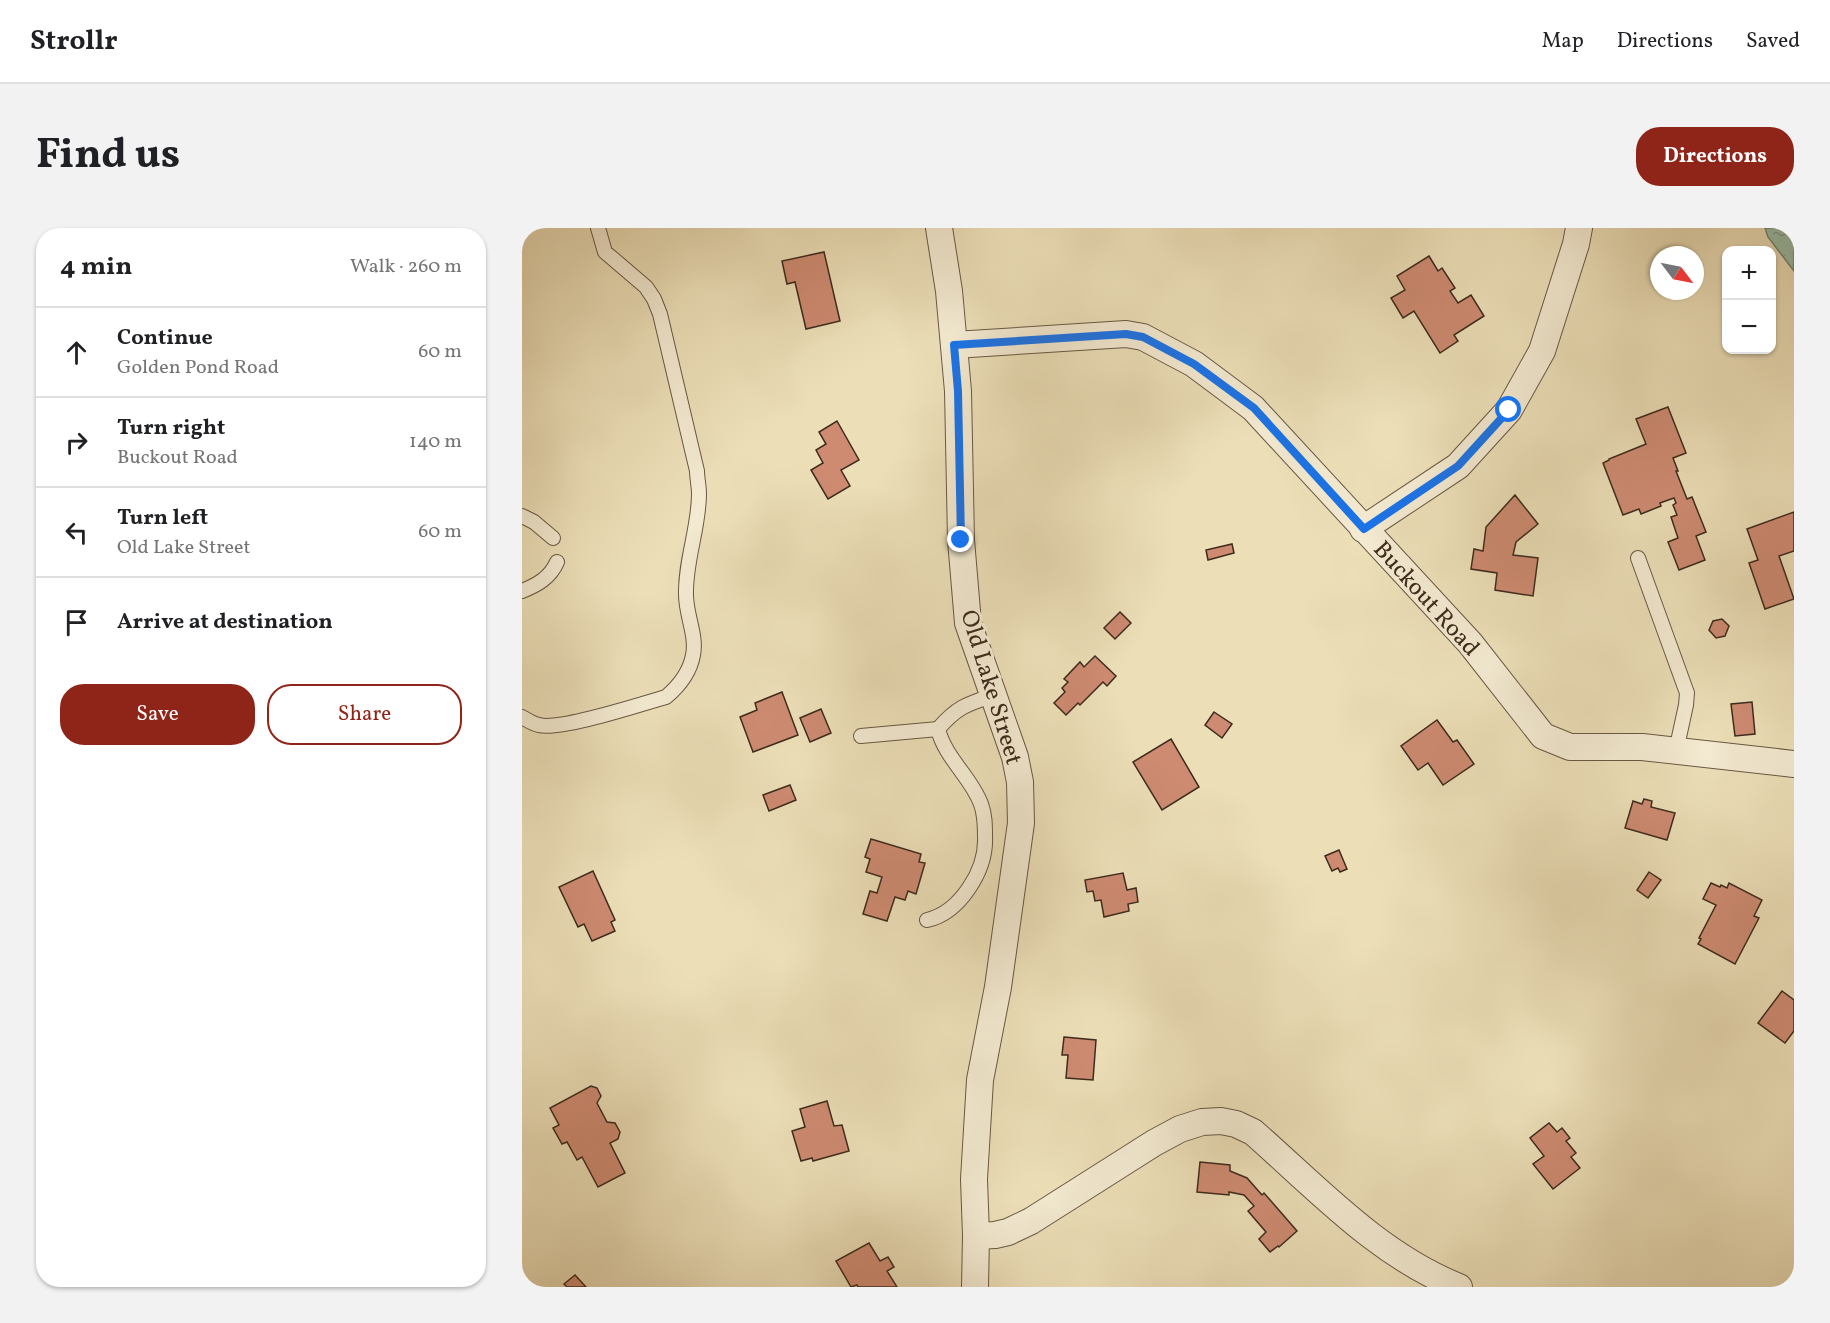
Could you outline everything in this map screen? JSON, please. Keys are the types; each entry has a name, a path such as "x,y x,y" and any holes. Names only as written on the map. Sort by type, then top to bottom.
{"street":[{"name":"Old Lake Street","path":"939,228 950,291 958,391 961,540 968,623 1015,757 1020,782 1021,823 998,987 980,1080 974,1179 975,1287"},
{"path":"1364,529 1458,466 1509,410 1542,351 1579,228"},
{"name":"Buckout Road","path":"954,345 1126,334 1143,337 1194,364 1254,408 1470,643 1543,736 1570,747 1642,747 1794,764"},
{"path":"976,1236 1008,1232 1031,1221 1180,1129 1203,1122 1221,1121 1236,1124 1253,1132 1361,1229 1419,1268 1458,1287"}],"lane":[{"path":"522,717 539,726 552,726 666,697 677,688 687,672 694,653 686,596 699,494 696,471 660,314 654,299 634,275 605,252 598,228"},
{"path":"522,516 534,522 553,538"},
{"path":"1638,558 1687,693 1676,751"},
{"path":"522,591 543,581 553,570 556,562"},
{"path":"861,736 938,729 950,714 967,704 993,695"},
{"path":"927,920 938,918 961,900 974,881 986,849 985,819 981,803 941,742 938,729"}],"water":[{"path":"1765,228 1794,228 1794,271 1776,246 1768,237"}],"building":[{"path":"824,252 840,321 806,329 795,282 787,284 782,261"},
{"path":"1429,256 1438,271 1442,268 1455,288 1450,291 1458,303 1471,295 1484,316 1454,335 1458,341 1440,353 1414,311 1403,318 1391,298 1405,290 1397,276"},
{"path":"1668,407 1686,453 1673,458 1678,471 1676,471 1687,499 1692,497 1706,532 1696,536 1705,560 1679,570 1668,542 1678,538 1671,517 1677,515 1673,505 1676,503 1674,498 1641,514 1639,509 1623,515 1603,463 1646,444 1636,419"},
{"path":"837,421 859,460 841,470 850,486 828,499 811,470 823,463 816,450 826,444 819,432"},
{"path":"1515,495 1538,524 1516,542 1513,555 1538,558 1533,596 1495,590 1497,573 1471,569 1474,549 1483,551 1486,527"},
{"path":"1794,512 1794,551 1779,556 1794,599 1765,609 1749,563 1758,560 1747,529"},
{"path":"1232,544 1234,553 1208,560 1206,550"},
{"path":"1120,612 1131,623 1115,639 1104,628"},
{"path":"1722,619 1729,626 1725,636 1716,638 1709,630 1713,621"},
{"path":"1095,656 1116,676 1107,686 1103,682 1080,705 1078,703 1066,715 1054,703 1065,692 1062,688 1068,682 1064,679 1080,662 1084,667"},
{"path":"782,692 798,735 753,752 740,717 757,710 755,703"},
{"path":"1752,702 1755,734 1735,736 1731,704"},
{"path":"821,709 831,733 810,742 800,718"},
{"path":"1214,712 1232,724 1222,738 1205,725"},
{"path":"1437,720 1453,742 1457,740 1474,764 1443,785 1428,763 1418,770 1401,746"},
{"path":"1171,739 1199,787 1162,810 1133,762"},
{"path":"790,785 796,800 769,811 763,795"},
{"path":"1644,799 1652,801 1651,807 1675,813 1667,840 1625,828 1633,801 1642,804"},
{"path":"871,839 921,854 919,862 925,863 916,894 908,891 905,900 895,897 887,921 863,914 870,891 877,893 882,877 866,872 870,859 865,857"},
{"path":"1339,850 1347,869 1340,872 1338,868 1332,871 1325,856"},
{"path":"593,871 615,920 611,922 615,931 592,941 584,924 578,927 559,887"},
{"path":"1649,872 1661,880 1648,898 1637,890"},
{"path":"1123,873 1127,890 1136,888 1138,902 1128,904 1129,911 1104,917 1101,900 1095,901 1093,891 1087,892 1085,880"},
{"path":"1711,883 1727,888 1729,883 1762,900 1754,916 1759,918 1735,964 1698,944 1716,905 1703,899"},
{"path":"1782,991 1794,1000 1794,1031 1785,1043 1758,1023"},
{"path":"1064,1037 1096,1040 1093,1080 1066,1078 1068,1055 1062,1055"},
{"path":"591,1086 597,1088 601,1096 597,1103 607,1122 615,1123 620,1132 618,1139 610,1143 625,1173 598,1187 582,1157 577,1160 567,1142 562,1144 553,1128 559,1125 550,1108"},
{"path":"827,1101 834,1126 842,1125 849,1151 813,1161 812,1158 801,1161 792,1131 805,1127 800,1109"},
{"path":"1549,1123 1557,1132 1562,1128 1570,1138 1566,1141 1576,1153 1571,1157 1580,1168 1553,1189 1533,1164 1544,1156 1530,1138"},
{"path":"1200,1162 1230,1165 1230,1171 1247,1178 1262,1195 1264,1193 1297,1231 1270,1252 1259,1239 1266,1232 1248,1211 1254,1206 1244,1195 1229,1192 1229,1195 1197,1192"},
{"path":"869,1243 880,1261 888,1257 894,1267 887,1271 897,1287 858,1287 857,1285 851,1287 836,1261"},
{"path":"575,1275 586,1287 567,1287 564,1284"}],"route":[{"path":"961,540 958,391 954,345 1126,334 1143,337 1194,364 1254,408 1364,529 1458,466 1509,410"}]}
